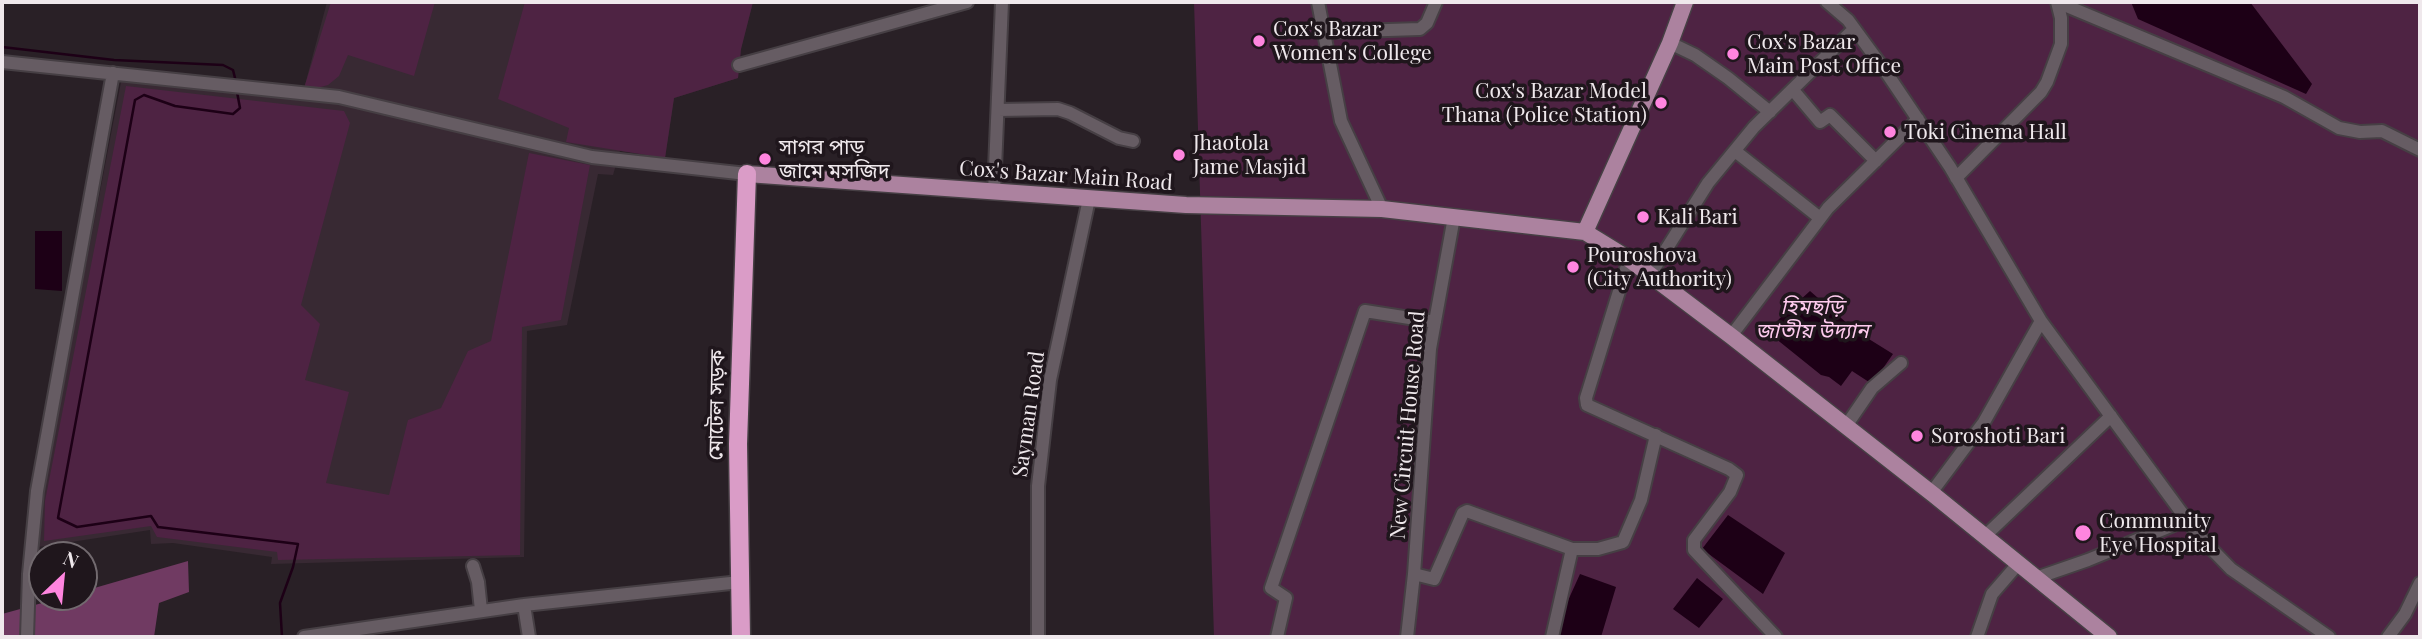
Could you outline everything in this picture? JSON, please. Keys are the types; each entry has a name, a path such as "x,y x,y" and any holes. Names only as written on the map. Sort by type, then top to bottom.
{"highway":[{"name":"মোটেল সড়ক","path":"741,637 738,444 747,174"}],"main road":[{"path":"1685,2 1670,43 1586,232 1629,259 1731,335 2109,637"},
{"name":"Cox's Bazar Main Road","path":"747,174 1186,205 1382,209 1586,232"}],"street":[{"path":"738,65 931,7 967,2"},
{"path":"994,192 1002,2"},
{"path":"1318,2 1340,121 1382,209"},
{"path":"1325,32 1420,29 1427,23 1436,2"},
{"path":"1827,2 1854,29 1918,120 1956,178 2041,321 2188,519 2197,535 2231,569 2329,637"},
{"path":"2057,2 2284,97 2339,128 2361,132 2382,131 2420,150"},
{"path":"1956,178 2041,92 2047,82 2061,44 2061,18 2057,2"},
{"path":"1650,275 1708,183 1770,112 1854,29"},
{"path":"1670,43 1695,55 1770,112"},
{"path":"2,62 339,97 592,157 747,174"},
{"path":"27,637 29,574 37,491 113,73"},
{"path":"1793,90 1820,122 1830,115 1876,161"},
{"path":"998,110 1058,109 1119,138 1133,141"},
{"path":"1731,335 1820,218 1918,120"},
{"path":"1735,151 1820,218"},
{"name":"Sayman Road","path":"1038,637 1038,486 1049,393 1089,199"},
{"name":"New Circuit House Road","path":"1406,637 1414,574 1430,349 1454,217"},
{"path":"1629,259 1586,398 1587,405 1730,469 1737,475 1730,492 1693,540 1694,550 1776,637"},
{"path":"1277,637 1286,598 1271,588 1365,312 1435,322"},
{"path":"1931,493 1984,422 2041,321"},
{"path":"1846,426 1872,388 1901,363"},
{"path":"1985,536 2111,416"},
{"path":"1414,574 1434,579 1467,510 1572,549 1598,548 1623,542 1641,500 1656,435"},
{"path":"2036,578 2188,519"},
{"path":"1552,637 1572,549"},
{"path":"1977,637 1992,594 2018,564"},
{"path":"473,566 481,610"},
{"path":"307,637 481,610 740,582"},
{"path":"2388,637 2405,614 2420,583"},
{"path":"524,605 529,637"}],"shaded area":[{"path":"327,2 753,2 741,49 738,78 674,98 665,158 620,151 613,175 598,174 567,325 527,331 524,557 271,564 272,557 173,543 151,544 150,530 78,541 38,541 41,500 121,82 123,80 301,100"},
{"path":"2131,2 2250,2 2312,84 2306,94 2138,19"},
{"path":"35,231 62,231 62,291 35,289"},
{"path":"1810,291 1856,331 1893,354 1872,384 1852,371 1841,386 1829,377 1821,375 1770,334 1779,319"},
{"path":"1728,515 1785,553 1763,594 1702,549"},
{"path":"188,561 189,592 159,603 154,637 2,637 2,614 28,607 28,611 98,611 98,587"},
{"path":"1580,574 1616,587 1601,637 1559,637 1566,605"},
{"path":"1697,578 1723,599 1699,628 1673,609"}],"green space":[{"path":"331,2 435,2 414,76 348,55 339,76 328,85 304,88"},
{"path":"525,2 753,2 741,49 738,78 674,98 665,158 566,142 569,128 498,99"},
{"name":"হিমছড়ি জাতীয় উদ্যান","path":"1194,2 2420,2 2420,637 1214,637"},
{"path":"126,86 344,111 350,123 301,305 320,324 305,380 349,392 326,483 389,495 408,420 441,408 468,351 491,341 529,153 590,165 561,320 522,327 520,555 278,560 277,552 157,537 151,526 44,541 45,501"}],"waterway":[{"path":"2,47 114,60 223,65 233,70 236,82"},
{"path":"237,92 240,108 233,114 175,106 144,95 135,100 58,518 77,527 151,516 158,527 298,544 280,603 282,637"}],"place":[{"name":"Cox's Bazar Women's College","path":"1259,41"},
{"name":"Cox's Bazar Main Post Office","path":"1733,54"},
{"name":"Cox's Bazar Model Thana (Police Station)","path":"1661,103"},
{"name":"Toki Cinema Hall","path":"1890,132"},
{"name":"Jhaotola Jame Masjid","path":"1179,155"},
{"name":"সাগর পাড় জামে মসজিদ","path":"765,159"},
{"name":"Kali Bari","path":"1643,217"},
{"name":"Pouroshova (City Authority)","path":"1573,267"},
{"name":"Soroshoti Bari","path":"1917,436"},
{"name":"Community Eye Hospital","path":"2083,533"}]}
